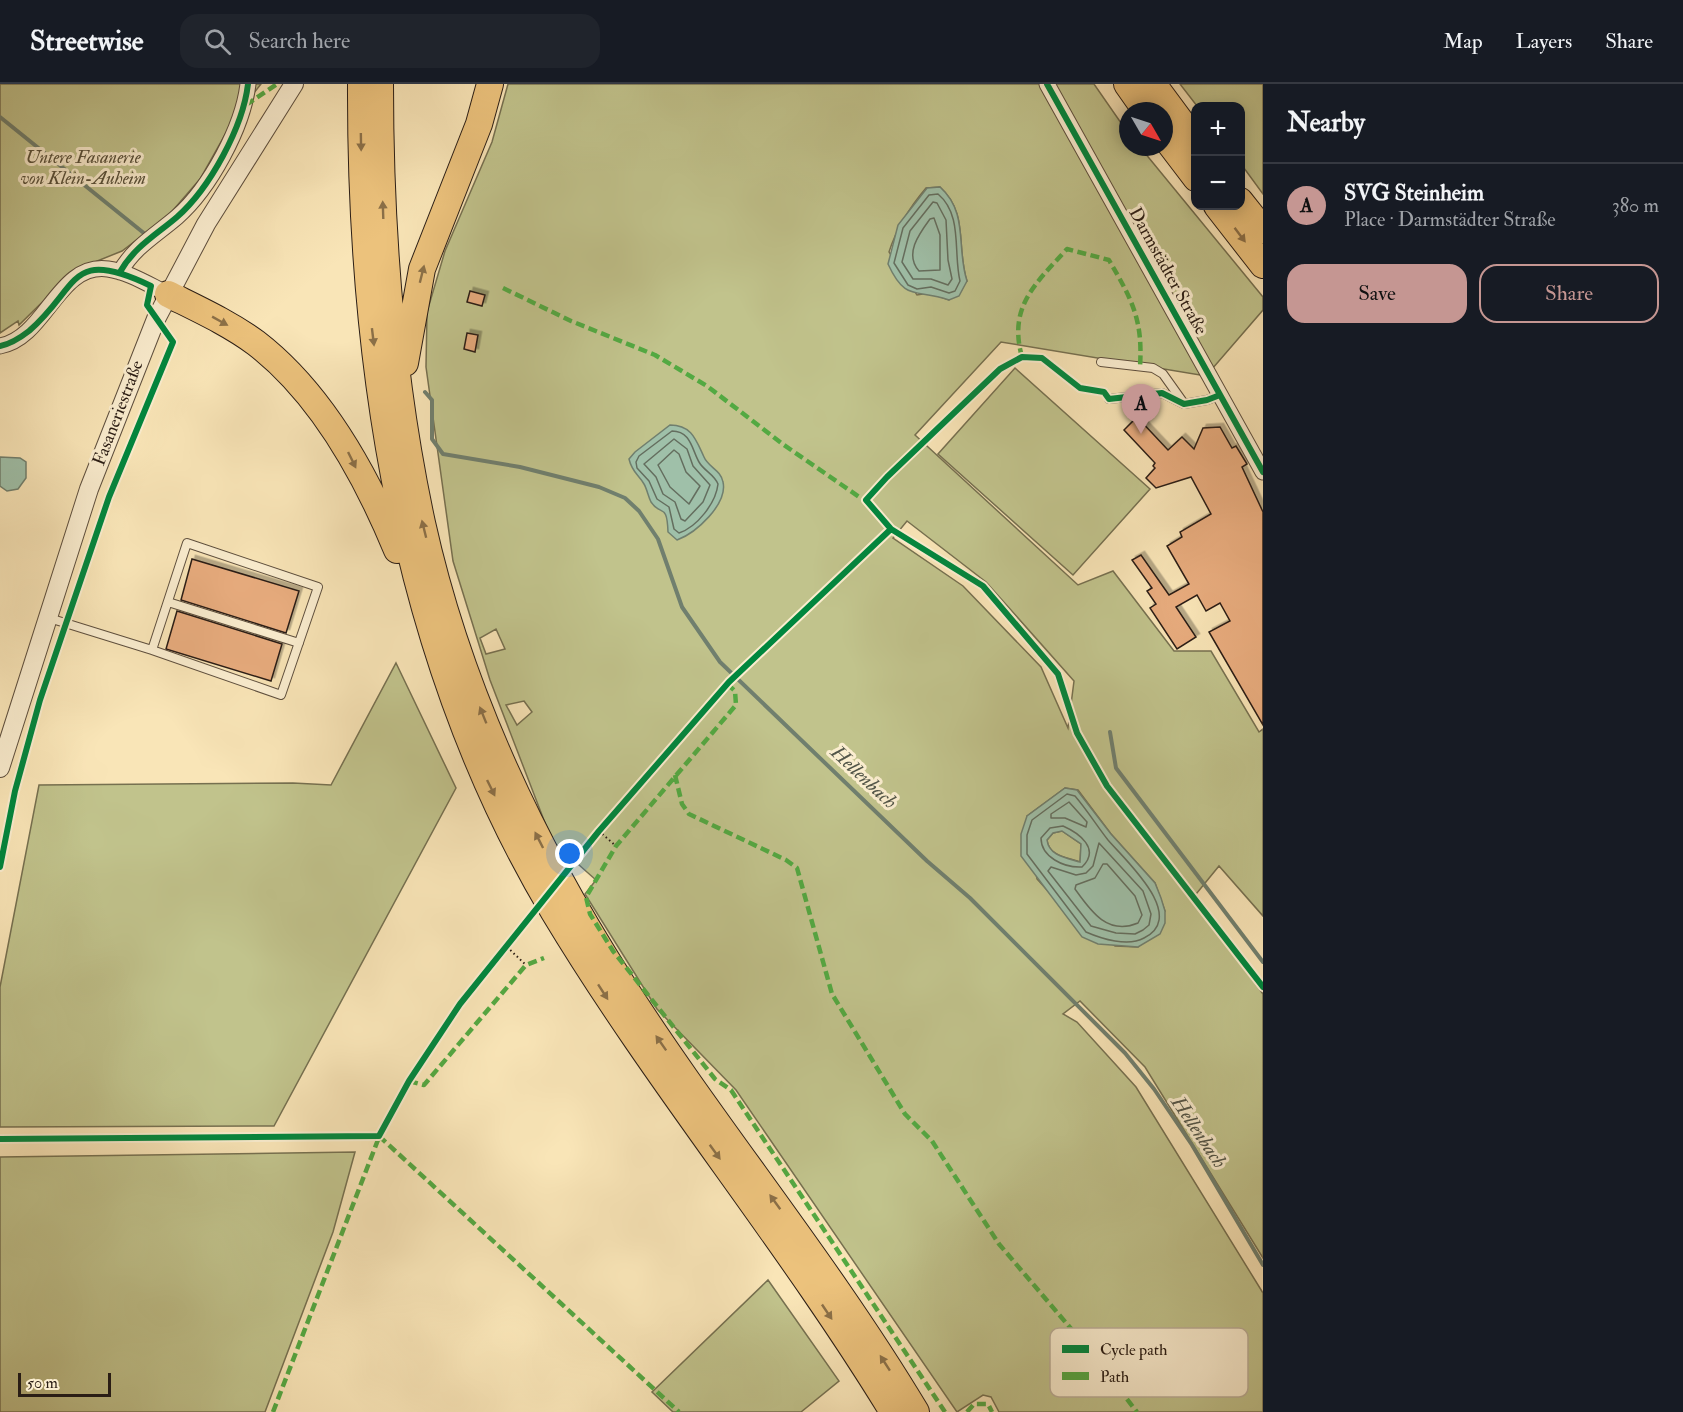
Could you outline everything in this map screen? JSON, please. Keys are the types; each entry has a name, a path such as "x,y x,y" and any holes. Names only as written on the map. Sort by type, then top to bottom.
{"highway":[{"path":"361,84 363,231 387,443 409,555 440,655"},
{"path":"380,84 383,222 400,393 423,524 469,680 505,769 564,888 636,1005 831,1281 916,1412"},
{"path":"400,393 422,269 479,124 490,84"},
{"path":"1127,84 1140,102"},
{"path":"1153,84 1191,135"},
{"path":"1173,148 1191,171"},
{"path":"1245,207 1263,230"},
{"path":"1220,210 1263,265"},
{"path":"159,290 219,320 256,343 307,392 338,432 389,530 440,655 485,776 553,910 634,1038 774,1234 893,1412"}],"street":[{"path":"120,272 135,251 178,216 196,195 234,136 246,105 248,84"},
{"name":"Fasaneriestraße","path":"0,768 100,458 159,290 294,84"},
{"name":"Darmstädter Straße","path":"1047,84 1263,472"},
{"path":"0,346 13,342 32,328 65,288 80,276 102,269 120,272 159,290"}],"lane":[{"path":"1101,362 1153,368 1163,374 1184,404"},
{"path":"1109,399 1162,393 1184,404 1220,395"},
{"path":"48,617 281,695 318,587 188,543 152,650"},
{"path":"168,602 299,642"}],"path":[{"path":"599,831 616,846"},
{"path":"507,947 526,965"}],"green space":[{"name":"Untere Fasanerie von Klein-Auheim","path":"0,84 261,84 235,117 200,179 168,216 122,251 75,270 19,325 18,321 0,333"},
{"path":"508,84 1094,84 1119,120 1119,156 1147,156 1263,297 1263,310 1206,376 1001,342 915,435 1078,585 1113,571 1174,651 1211,651 1259,732 1263,729 1263,916 1219,866 1192,899 1263,994 1263,1258 1145,1067 1080,1001 1063,1014 1077,1022 1136,1087 1263,1293 1263,1412 999,1412 991,1397 983,1395 957,1412 736,1090 657,1009 585,894 596,880 552,841 490,680 453,561 426,367 427,312 445,251 492,142","holes":["940,187 949,197 958,219 967,281 949,300 929,293 917,295 889,252 904,218 926,188","907,521 986,582 1074,681 1068,728 1041,667 963,586 893,538","496,629 505,649 486,654 480,638","524,701 532,712 517,725 506,705","1065,788 1078,790 1111,834 1155,883 1165,911 1138,947 1115,946 1055,899 1037,879 1027,816"]},
{"path":"1180,84 1263,84 1263,194 1245,169 1245,102 1194,102"},
{"path":"1015,368 1150,489 1073,575 938,454"},
{"path":"396,663 456,788 274,1126 0,1127 0,987 39,785 293,783 331,785"},
{"path":"1062,831 1081,844 1080,862 1055,853 1048,845 1047,840 1053,833"},
{"path":"355,1152 333,1232 265,1412 0,1412 0,1157"},
{"path":"768,1280 839,1381 801,1412 673,1412 652,1392"}],"water":[{"path":"940,187 955,208 967,281 959,296 949,300 907,289 900,284 888,264 898,225 927,188"},
{"path":"670,425 683,428 692,435 706,460 720,474 723,482 721,499 709,517 693,531 677,540 668,532 665,513 651,502 645,486 633,470 629,459"},
{"path":"0,457 20,458 26,462 26,478 18,489 7,491 0,486"},
{"path":"1065,788 1077,790 1111,834 1155,883 1165,911 1165,923 1160,934 1138,947 1098,944 1082,937 1021,856 1021,834 1027,816","holes":["1062,831 1081,844 1080,862 1055,853 1051,850 1047,840 1053,833"]}],"building":[{"path":"470,291 485,295 482,306 467,302"},
{"path":"467,333 478,335 475,352 464,349"},
{"path":"1137,417 1168,450 1182,437 1194,449 1203,428 1220,427 1232,448 1236,446 1247,464 1242,467 1263,512 1263,725 1209,632 1230,621 1220,603 1206,611 1197,595 1176,607 1196,637 1177,649 1150,608 1156,604 1147,591 1152,588 1132,560 1141,555 1169,595 1189,584 1167,546 1182,537 1180,532 1211,514 1191,477 1156,488 1146,478 1155,468 1153,466 1155,463 1124,430"},
{"path":"192,559 299,591 286,633 181,600"},
{"path":"177,611 282,644 271,681 166,649"}],"waterway":[{"name":"Hellenbach","path":"0,117 145,234"},
{"name":"Hellenbach","path":"425,392 432,400 432,439 443,454 520,467 599,487 625,498 639,511 658,539 682,607 720,662 927,861 970,898 1125,1053 1154,1089 1192,1145 1263,1265"},
{"path":"1110,732 1116,768 1263,962"}],"marked path":[{"path":"246,105 277,84"},
{"path":"1022,357 1019,324 1027,297 1067,249 1109,260 1130,299 1138,323 1140,367"},
{"path":"503,288 571,321 655,355 707,386 784,445 868,503"},
{"path":"727,684 735,691 736,705 616,846 586,897 590,914 613,951 715,1079 731,1090 945,1412"},
{"path":"675,775 682,804 689,814 786,860 797,868 832,994 905,1114 932,1141 999,1244 1070,1328"},
{"path":"409,1081 424,1085 526,965 544,958"},
{"path":"273,1412 381,1132"},
{"path":"379,1136 679,1412"},
{"path":"1125,1397 1137,1412"},
{"path":"967,1412 974,1404 988,1404 992,1412"}],"cycle path":[{"path":"120,272 139,248 189,205 213,174 232,137 245,101 248,84"},
{"path":"1047,84 1263,472"},
{"path":"0,346 8,344 29,331 78,277 89,271 104,270 151,286 147,305 173,342 109,497 40,700 15,791 0,867"},
{"path":"1220,395 1184,404 1162,393 1109,399 1104,392 1080,388 1042,358 1022,357 1000,369 866,500 891,529 983,586 1058,674 1077,733 1107,786 1263,987"},
{"path":"0,1139 379,1136 409,1081 460,1004 599,831 729,682 891,529"}],"place":[{"name":"SVG Steinheim","path":"1141,434"}]}
